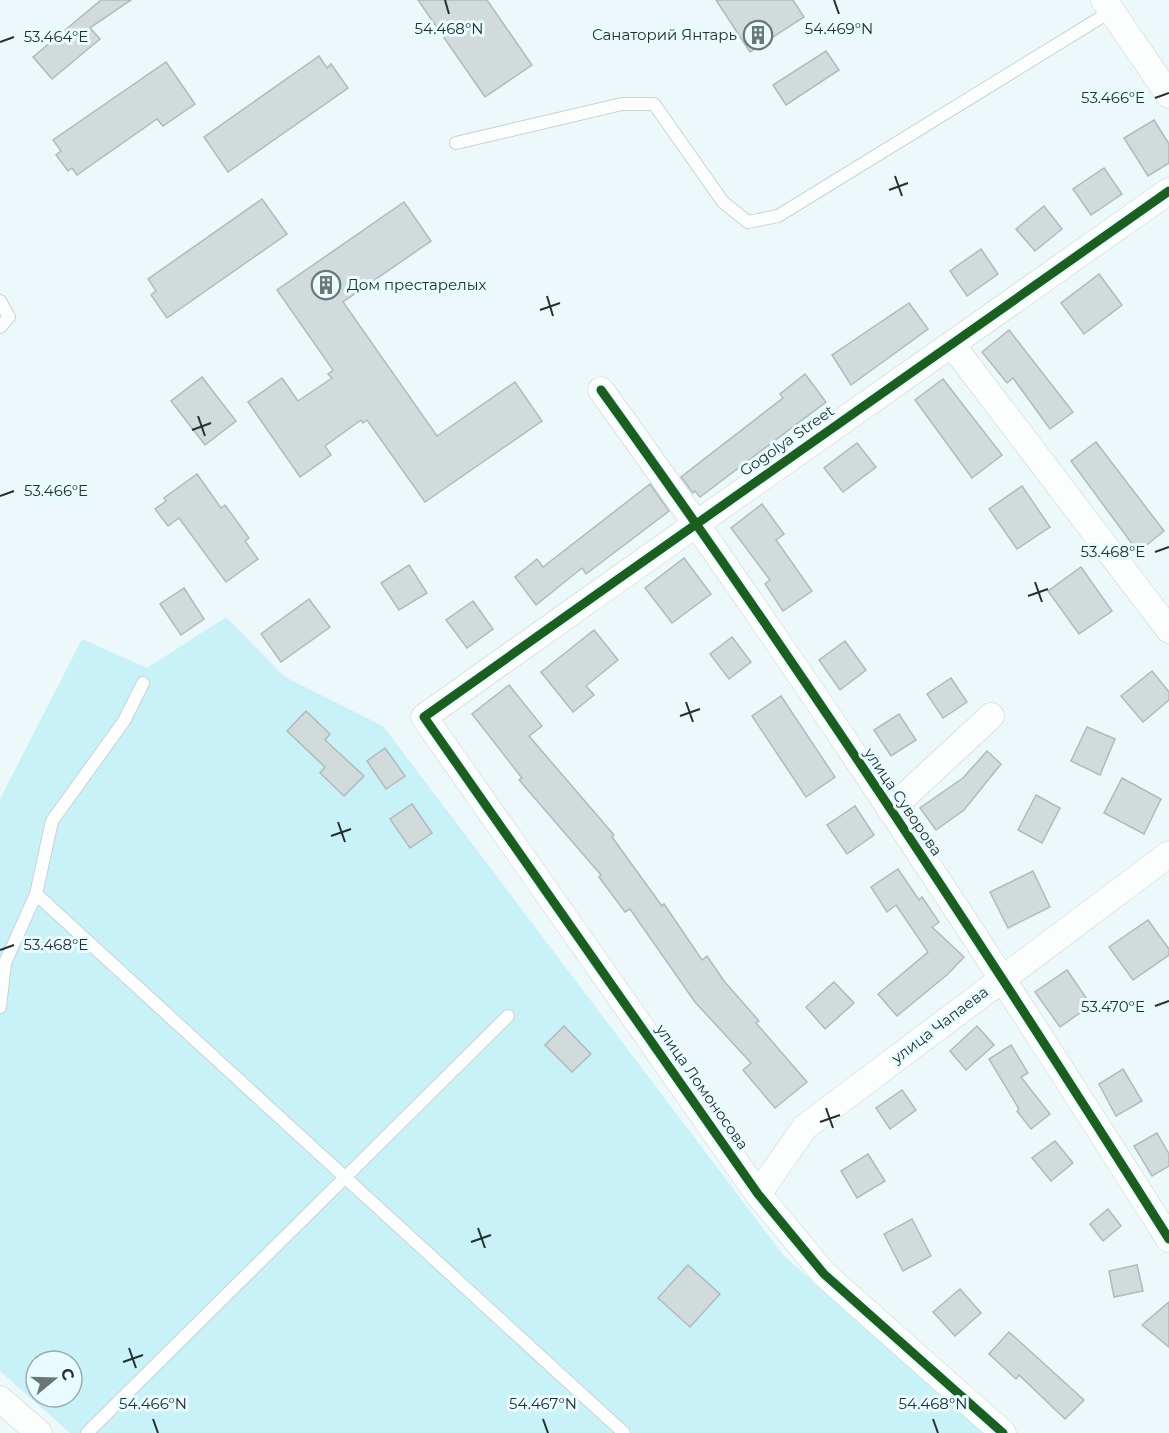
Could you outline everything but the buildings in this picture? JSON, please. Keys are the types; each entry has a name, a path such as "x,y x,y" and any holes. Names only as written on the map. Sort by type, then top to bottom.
{"street":[{"path":"1108,5 1169,95"},
{"name":"Gogolya Street","path":"424,717 696,522 953,346 1169,191"},
{"path":"953,346 1169,630"},
{"name":"улица Суворова","path":"601,390 696,522 1003,978 1169,1239"},
{"path":"890,810 991,716"},
{"name":"улица Ломоносова","path":"424,717 758,1194 824,1274 1003,1433"},
{"name":"улица Чапаева","path":"758,1194 805,1127 1169,854"},
{"path":"0,1399 39,1433"}],"lane":[{"path":"456,143 622,104 654,104 723,202 748,222 778,216 1108,5"},
{"path":"0,301 9,317 0,327"},
{"path":"0,1007 5,963 36,894 52,821 124,721 143,683"},
{"path":"36,894 624,1433"},
{"path":"87,1433 508,1016"}],"shaded area":[{"path":"226,617 285,677 383,726 784,1256 988,1433 70,1433 43,1409 84,1409 84,1349 24,1349 24,1392 0,1371 0,799 82,639 147,668"}],"cycle path":[{"path":"1003,1433 824,1274 758,1194 424,717 1169,191"},
{"path":"601,390 748,599 891,810 1169,1239"}],"place":[{"name":"Санаторий Янтарь","path":"758,35"},
{"name":"Дом престарелых","path":"326,285"}]}
